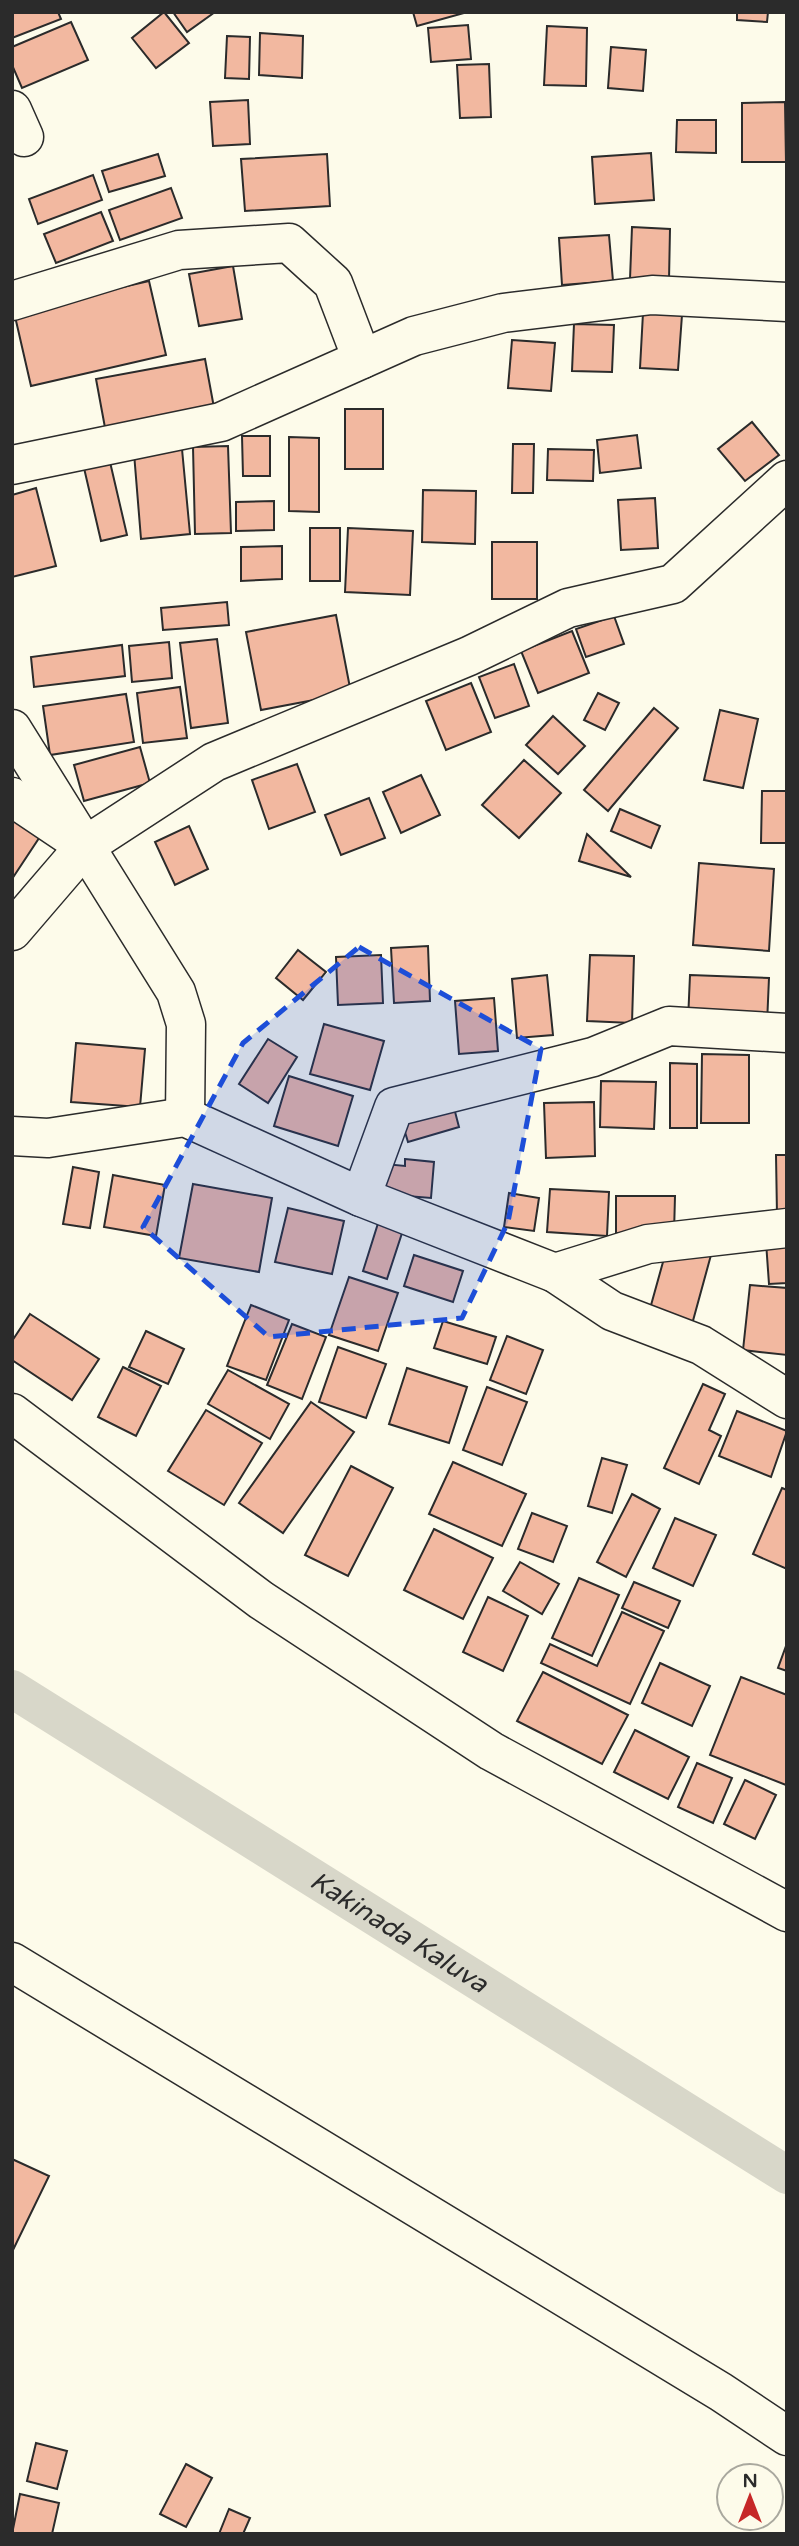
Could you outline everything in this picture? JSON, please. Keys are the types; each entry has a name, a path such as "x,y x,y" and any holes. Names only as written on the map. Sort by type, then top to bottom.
{"street":[{"path":"12,300 179,250 289,243 333,283 362,359"},
{"path":"12,465 221,422 414,337 503,313 652,295 787,302"},
{"path":"12,931 85,846 214,762 469,656 568,608 673,584 787,480"},
{"path":"12,729 176,992 186,1024 185,1117"},
{"path":"12,797 85,846"},
{"path":"361,1197 394,1107 593,1057 669,1026 787,1033"},
{"path":"12,1136 48,1138 185,1117 361,1197 555,1273 612,1311 701,1345 787,1399"},
{"path":"555,1273 648,1244 787,1228"},
{"path":"12,1413 261,1600 491,1751 787,1912"},
{"path":"14,1968 709,2385 787,2436"}],"highlighted area":[{"path":"359,947 541,1049 508,1222 462,1318 269,1337 143,1227 243,1043"}],"building":[{"path":"12,12 58,12 61,19 12,38"},
{"path":"164,12 189,43 156,68 132,38"},
{"path":"173,12 215,12 187,32"},
{"path":"413,12 464,12 464,13 417,26"},
{"path":"737,12 768,12 767,22 737,20"},
{"path":"71,22 88,60 22,88 12,65 12,47"},
{"path":"468,25 471,59 431,62 428,28"},
{"path":"547,26 587,28 586,86 544,85"},
{"path":"260,33 303,36 302,78 259,75"},
{"path":"227,36 250,37 249,79 225,78"},
{"path":"611,47 646,50 643,91 608,88"},
{"path":"489,64 491,117 460,118 457,65"},
{"path":"248,100 250,144 213,146 210,102"},
{"path":"785,102 786,162 742,162 742,103"},
{"path":"677,120 716,120 716,153 676,152"},
{"path":"651,153 654,200 595,204 592,157"},
{"path":"158,154 165,176 109,192 102,171"},
{"path":"327,154 330,206 245,211 241,159"},
{"path":"93,175 102,200 38,224 29,199"},
{"path":"171,188 182,218 120,240 109,210"},
{"path":"101,212 113,241 56,263 44,234"},
{"path":"632,227 670,229 669,280 630,279"},
{"path":"609,235 613,281 562,285 559,238"},
{"path":"233,266 242,319 199,326 189,274"},
{"path":"149,281 166,355 31,386 14,312"},
{"path":"643,313 682,315 678,370 640,368"},
{"path":"574,324 614,325 612,372 572,371"},
{"path":"512,340 555,343 551,391 508,388"},
{"path":"205,359 215,413 106,433 96,379"},
{"path":"345,409 383,409 383,469 345,469"},
{"path":"752,422 779,455 745,481 718,449"},
{"path":"637,435 641,468 600,473 597,440"},
{"path":"242,436 270,436 270,476 243,476"},
{"path":"289,437 319,438 319,512 289,511"},
{"path":"513,444 534,444 533,493 512,493"},
{"path":"228,446 231,533 195,534 193,447"},
{"path":"182,449 190,534 141,539 134,453"},
{"path":"548,449 594,450 593,481 547,480"},
{"path":"110,462 127,535 101,541 84,468"},
{"path":"36,488 56,566 12,577 12,495"},
{"path":"423,490 476,491 475,544 422,542"},
{"path":"655,498 658,548 621,550 618,500"},
{"path":"274,501 274,530 236,531 236,502"},
{"path":"310,528 340,528 340,581 310,581"},
{"path":"348,528 413,531 410,595 345,592"},
{"path":"492,542 537,542 537,599 492,599"},
{"path":"282,546 282,579 241,581 241,547"},
{"path":"227,602 229,625 163,630 161,608"},
{"path":"336,615 351,693 261,710 246,632"},
{"path":"614,616 624,644 586,657 576,629"},
{"path":"572,631 589,673 538,693 521,651"},
{"path":"217,639 228,723 191,728 180,643"},
{"path":"169,642 172,678 132,682 129,646"},
{"path":"122,645 125,676 34,687 31,657"},
{"path":"514,664 529,706 495,718 479,677"},
{"path":"471,683 491,732 446,750 426,701"},
{"path":"180,687 187,738 143,743 137,693"},
{"path":"598,693 619,703 605,730 584,720"},
{"path":"126,694 134,742 50,755 43,706"},
{"path":"654,708 678,728 608,811 584,790"},
{"path":"720,710 758,719 743,788 704,780"},
{"path":"553,716 585,746 558,774 526,745"},
{"path":"140,747 150,783 84,801 74,765"},
{"path":"524,760 561,793 519,838 482,805"},
{"path":"297,764 315,812 269,829 252,780"},
{"path":"421,775 440,815 401,833 383,792"},
{"path":"762,791 787,791 786,843 761,843"},
{"path":"369,798 385,838 341,855 325,815"},
{"path":"12,809 45,829 12,879"},
{"path":"620,809 660,826 651,848 611,831"},
{"path":"189,826 208,869 175,885 155,842"},
{"path":"587,834 631,877 579,861"},
{"path":"699,863 774,869 769,951 693,945"},
{"path":"428,946 430,1001 394,1003 391,948"},
{"path":"298,950 326,972 303,1000 276,978"},
{"path":"381,955 383,1003 338,1005 336,957"},
{"path":"590,955 634,956 632,1023 587,1021"},
{"path":"547,975 553,1035 517,1038 512,979"},
{"path":"690,975 769,978 767,1024 688,1021"},
{"path":"494,998 498,1051 459,1054 455,1001"},
{"path":"324,1024 384,1041 370,1090 310,1074"},
{"path":"268,1039 297,1057 268,1103 239,1084"},
{"path":"76,1043 145,1049 140,1107 71,1102"},
{"path":"702,1054 749,1055 749,1123 701,1123"},
{"path":"670,1063 697,1064 697,1128 670,1128"},
{"path":"289,1076 353,1096 338,1146 274,1126"},
{"path":"601,1081 656,1082 654,1129 600,1127"},
{"path":"594,1102 595,1156 546,1158 544,1103"},
{"path":"453,1104 459,1127 408,1142 401,1119"},
{"path":"776,1155 787,1155 787,1214 777,1215"},
{"path":"405,1159 434,1162 431,1198 382,1194 385,1164 405,1166"},
{"path":"73,1167 99,1172 90,1228 63,1224"},
{"path":"113,1175 165,1185 156,1236 104,1227"},
{"path":"193,1184 272,1198 259,1272 179,1258"},
{"path":"550,1189 609,1192 607,1236 547,1232"},
{"path":"509,1193 539,1198 534,1231 504,1227"},
{"path":"616,1196 675,1196 674,1233 616,1233"},
{"path":"288,1208 344,1221 332,1274 275,1262"},
{"path":"380,1217 405,1224 387,1279 363,1271"},
{"path":"787,1241 787,1283 769,1284 766,1242"},
{"path":"668,1244 711,1255 691,1328 648,1316"},
{"path":"414,1255 463,1271 453,1302 404,1286"},
{"path":"349,1277 398,1293 378,1351 329,1335"},
{"path":"750,1285 787,1288 787,1355 743,1350"},
{"path":"251,1305 289,1320 266,1380 227,1366"},
{"path":"30,1314 99,1359 72,1400 12,1360 12,1341"},
{"path":"443,1321 496,1337 487,1364 434,1348"},
{"path":"292,1324 326,1337 302,1399 267,1385"},
{"path":"146,1331 184,1349 168,1384 129,1367"},
{"path":"507,1336 543,1350 526,1394 490,1380"},
{"path":"338,1347 386,1364 366,1418 319,1402"},
{"path":"123,1367 161,1386 136,1436 98,1417"},
{"path":"407,1368 467,1387 449,1443 389,1424"},
{"path":"228,1370 289,1404 270,1439 208,1404"},
{"path":"703,1384 725,1394 709,1430 721,1436 699,1484 664,1468"},
{"path":"487,1387 527,1402 502,1465 463,1450"},
{"path":"311,1402 354,1432 283,1533 239,1503"},
{"path":"206,1410 262,1443 224,1505 168,1471"},
{"path":"737,1411 787,1431 771,1477 719,1456"},
{"path":"602,1458 627,1465 612,1513 588,1506"},
{"path":"453,1462 526,1494 502,1546 429,1514"},
{"path":"351,1466 393,1488 348,1576 305,1555"},
{"path":"782,1488 787,1490 787,1569 753,1554"},
{"path":"632,1494 660,1509 626,1577 597,1562"},
{"path":"532,1513 567,1526 553,1562 518,1549"},
{"path":"675,1518 716,1535 693,1586 653,1568"},
{"path":"434,1529 493,1558 463,1619 404,1590"},
{"path":"520,1562 559,1584 542,1614 503,1591"},
{"path":"579,1578 619,1595 592,1656 552,1638"},
{"path":"634,1582 680,1601 668,1628 622,1608"},
{"path":"488,1597 528,1616 503,1671 463,1652"},
{"path":"622,1612 664,1631 630,1704 541,1663 550,1644 597,1666"},
{"path":"787,1646 787,1671 778,1668"},
{"path":"660,1663 710,1686 692,1726 642,1703"},
{"path":"543,1672 628,1715 602,1764 517,1721"},
{"path":"741,1677 787,1695 786,1785 710,1755"},
{"path":"635,1730 689,1757 668,1799 614,1772"},
{"path":"697,1763 732,1778 713,1823 678,1807"},
{"path":"745,1780 776,1795 755,1839 724,1824"},
{"path":"12,2159 49,2176 12,2252"},
{"path":"36,2443 67,2451 57,2489 27,2481"},
{"path":"186,2464 212,2478 186,2527 160,2514"},
{"path":"20,2494 59,2503 52,2534 12,2534"},
{"path":"229,2509 250,2518 243,2534 219,2534"}],"waterway":[{"name":"Kakinada Kaluva","path":"12,1689 787,2175"}]}
